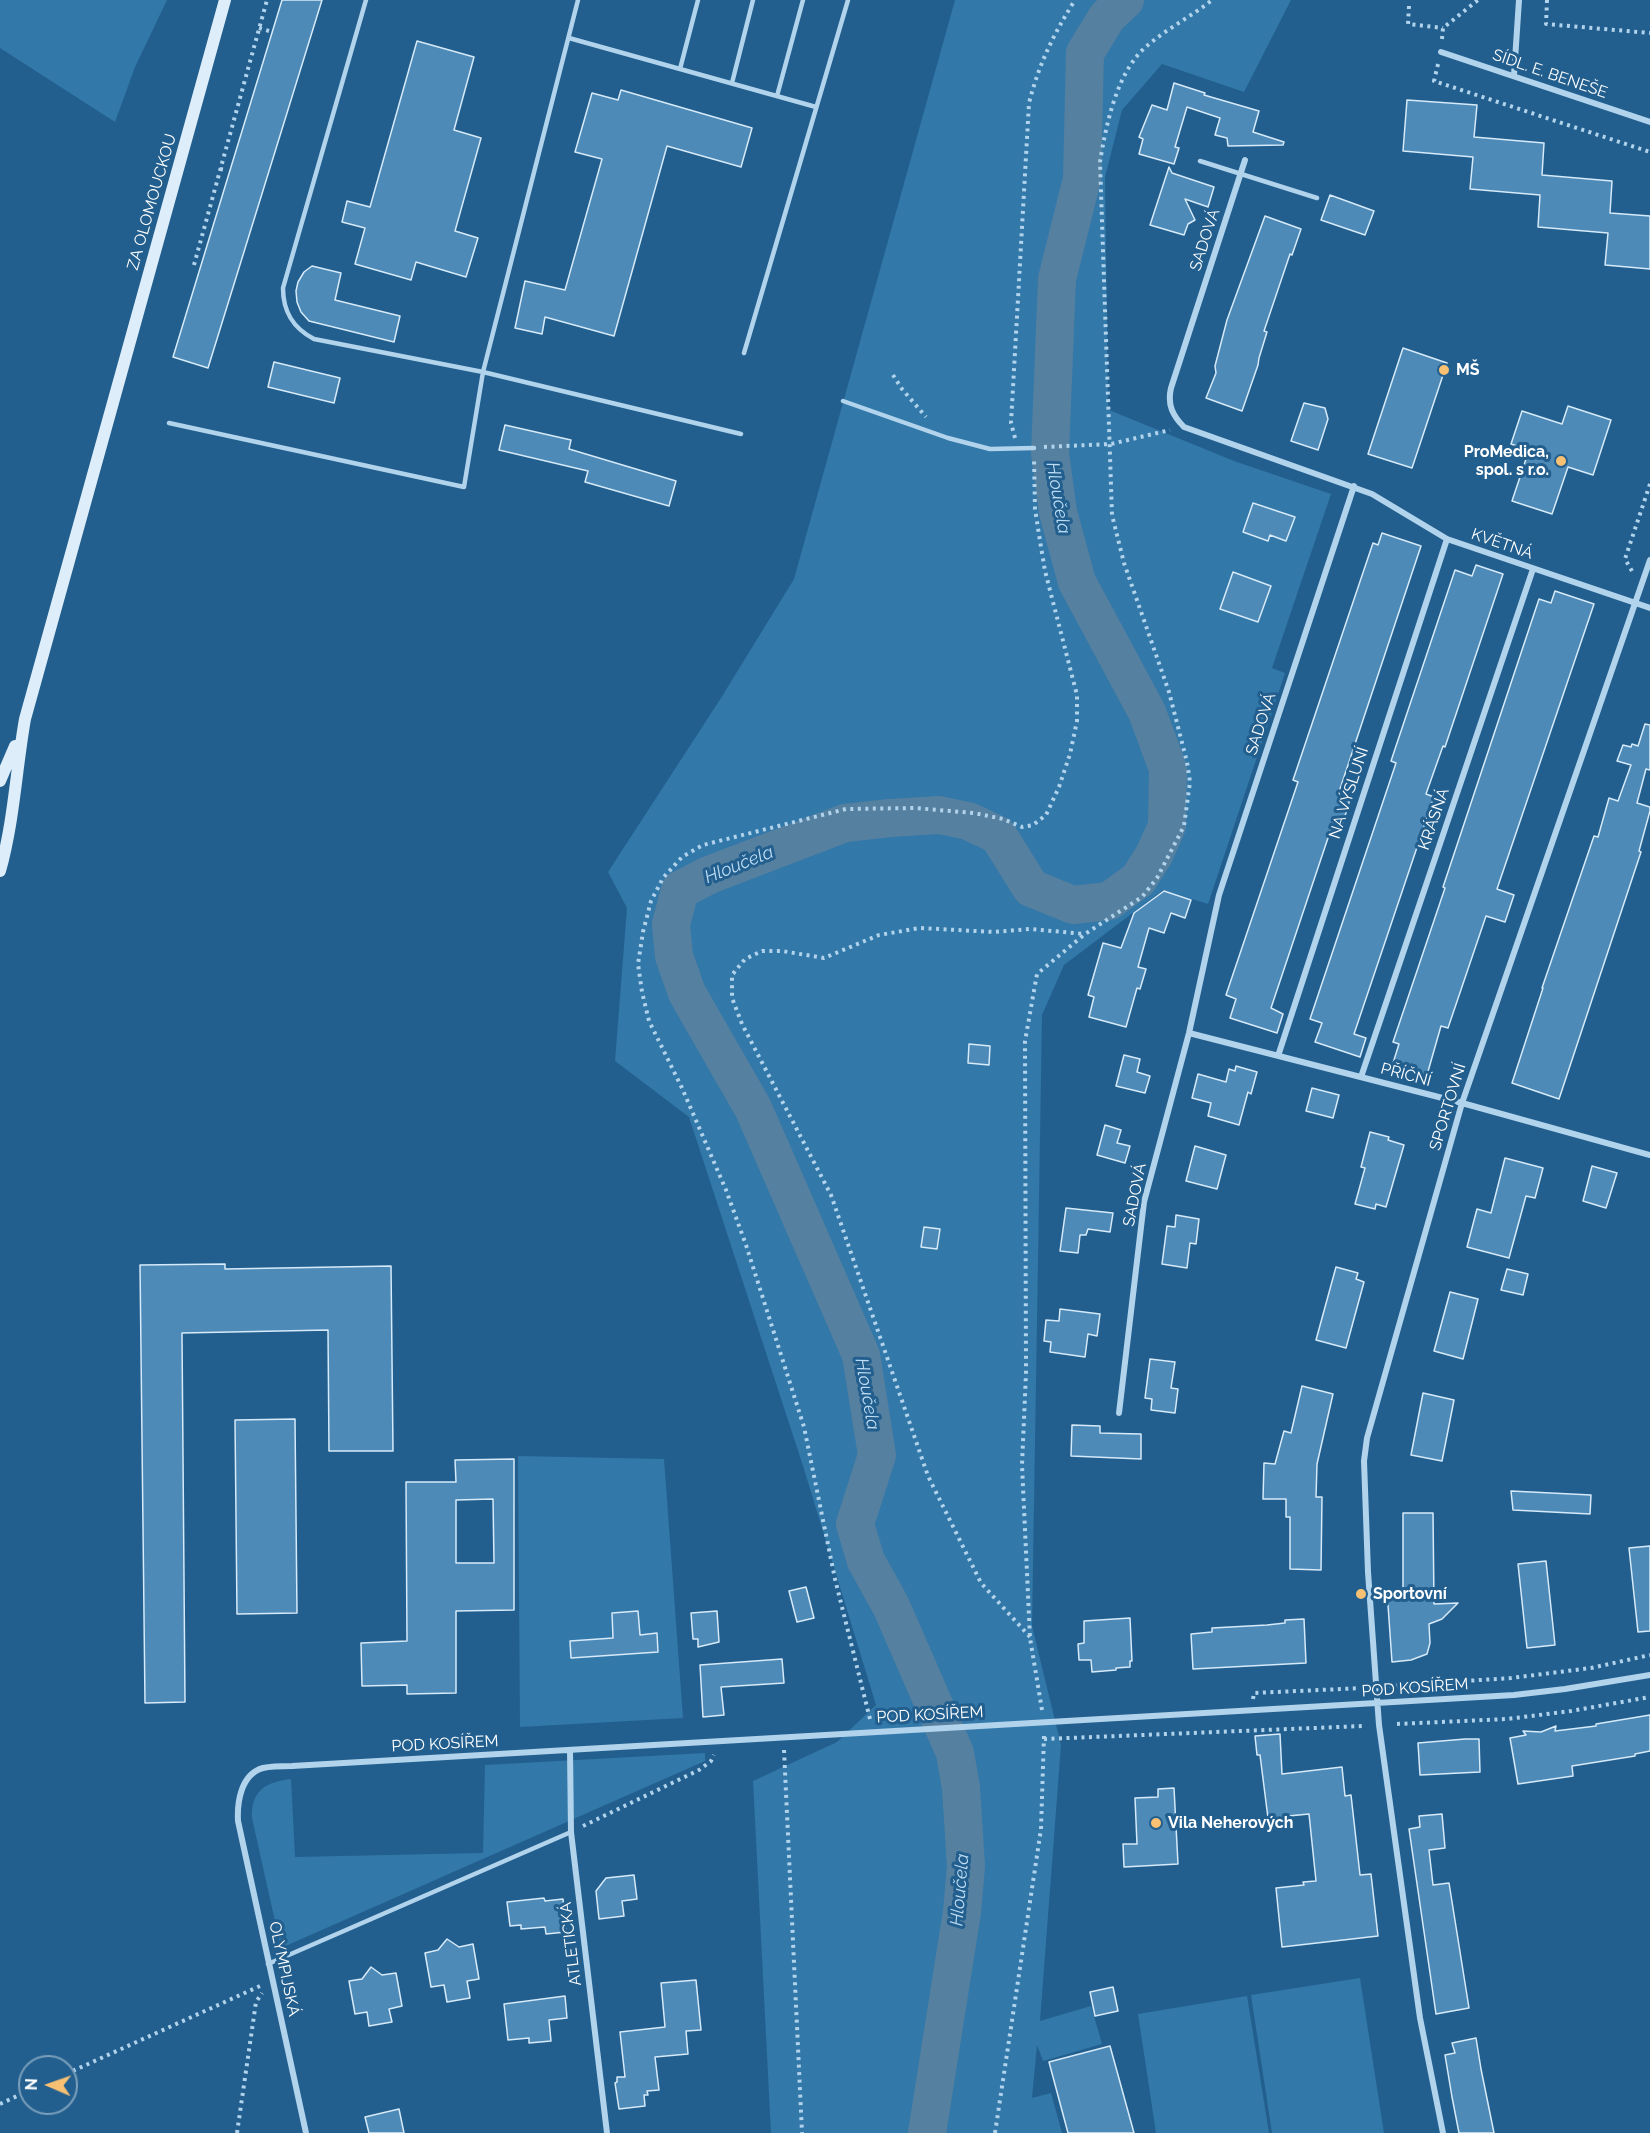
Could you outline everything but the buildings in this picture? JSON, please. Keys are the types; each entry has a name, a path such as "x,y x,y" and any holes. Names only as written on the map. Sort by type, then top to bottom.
{"main road":[{"name":"ZA OLOMOUCKOU","path":"25,719 225,0"},
{"path":"0,782 25,719"},
{"path":"0,870 9,830 25,719"}],"street":[{"path":"1514,75 1519,0"},
{"name":"SÍDL. E. BENEŠE","path":"1441,52 1650,122"},
{"name":"SADOVÁ","path":"1184,427 1170,407 1169,396 1245,160"},
{"path":"1184,427 1354,486"},
{"name":"SADOVÁ","path":"1119,1413 1144,1202 1189,1033 1218,895 1354,486"},
{"name":"KVĚTNÁ","path":"1354,486 1372,494 1447,539 1650,608"},
{"name":"NA VÝSLUNÍ","path":"1278,1056 1447,539"},
{"name":"SPORTOVNÍ","path":"1443,2133 1420,2018 1375,1688 1366,1527 1364,1461 1367,1438 1462,1103 1650,560"},
{"name":"KRÁSNÁ","path":"1361,1077 1533,569"},
{"name":"PŘÍČNÍ","path":"1189,1033 1462,1103 1650,1155"},
{"name":"POD KOSÍŘEM","path":"238,1811 246,1781 251,1774 266,1768 1514,1695 1650,1675"},
{"name":"ATLETICKÁ","path":"570,1750 572,1832 607,2133"},
{"name":"OLYMPIJSKÁ","path":"238,1811 239,1827 306,2133"}],"lane":[{"path":"366,0 285,278 283,288 285,308 296,326 314,339 483,372 741,434"},
{"path":"169,423 464,487 483,372 578,0"},
{"path":"680,69 698,0"},
{"path":"732,83 753,0"},
{"path":"777,96 803,0"},
{"path":"744,353 848,0"},
{"path":"569,38 816,107"},
{"path":"1200,161 1317,198"},
{"path":"843,402 948,438 990,449 1034,448"},
{"path":"268,1964 572,1832"}],"path":[{"path":"194,265 267,0"},
{"path":"1017,447 1011,423 1029,104 1037,72 1046,51 1075,0"},
{"path":"995,2133 1041,1829 1044,1739 1044,1722 1030,1638 1022,1466 1026,1373 1025,1041 1037,974 1085,934 1142,897 1157,878 1184,826 1190,782 1169,692 1124,563 1112,515 1100,162 1107,122 1127,71 1146,46 1212,0"},
{"path":"1547,0 1546,24 1650,33"},
{"path":"1408,6 1408,24 1443,28"},
{"path":"259,28 269,31"},
{"path":"220,169 226,171"},
{"path":"893,375 918,408 948,438"},
{"path":"874,1732 835,1579 804,1427 746,1245 726,1190 682,1088 649,1021 638,964 643,932 651,901 663,878 682,857 703,845 846,809 915,808 974,813 1003,819 1022,827 1033,825 1046,815 1059,787 1070,754 1077,721 1077,694 1045,571 1035,509 1034,448 1111,444 1184,427"},
{"path":"1641,586 1625,559 1650,484"},
{"path":"1030,1638 981,1583 928,1476 831,1195 742,1024 732,998 732,975 745,959 762,951 782,951 824,958 879,935 920,928 994,932 1030,929 1085,934"},
{"path":"1375,1688 1511,1678 1591,1668 1650,1655"},
{"path":"1397,1724 1507,1719 1571,1711 1650,1697"},
{"path":"1044,1739 1363,1726"},
{"path":"784,1737 802,2133"},
{"path":"572,1832 706,1766 715,1753 717,1741"},
{"path":"78,2069 272,1980"},
{"path":"237,2133 256,2002 272,1980"},
{"path":"0,2104 18,2096"}],"shaded area":[{"path":"0,0 167,0 135,67 115,122 0,48"},
{"path":"955,0 1291,0 1244,92 1162,64 1122,110 1105,177 1108,404 1109,410 1234,461 1331,494 1272,668 1285,673 1208,904 1163,890 1064,965 1042,1015 1032,1626 1061,1745 1040,2021 1091,2006 1102,2044 1043,2061 1037,2045 1032,2098 1051,2093 1062,2133 771,2133 753,1781 837,1742 876,1705 804,1469 689,1117 615,1061 627,908 608,872 721,698 794,579"},
{"path":"518,1456 664,1459 683,1718 520,1727"},
{"path":"705,1753 705,1761 281,1948 252,1818 252,1808 257,1794 267,1785 291,1779 295,1857 483,1853 485,1765"},
{"path":"1360,1978 1384,2133 1272,2133 1251,1995"},
{"path":"1247,1996 1269,2133 1156,2133 1138,2014"}],"waterway":[{"name":"Hloučela","path":"927,2133 962,1912 966,1866 961,1788 955,1753 891,1606 866,1561 855,1524 877,1455 861,1355 753,1108 687,993 674,956 671,924 680,890 709,875 845,823 939,815 968,821 998,835 1031,888 1073,905 1109,901 1138,880 1154,855 1167,826 1168,769 1147,712 1077,582 1058,512 1050,453 1057,279 1082,179 1085,53 1107,17 1125,0"}],"place":[{"name":"MŠ","path":"1444,370"},
{"name":"ProMedica, spol. s r.o.","path":"1561,461"},
{"name":"Sportovní","path":"1361,1594"},
{"name":"Vila Neherových","path":"1156,1823"}]}
